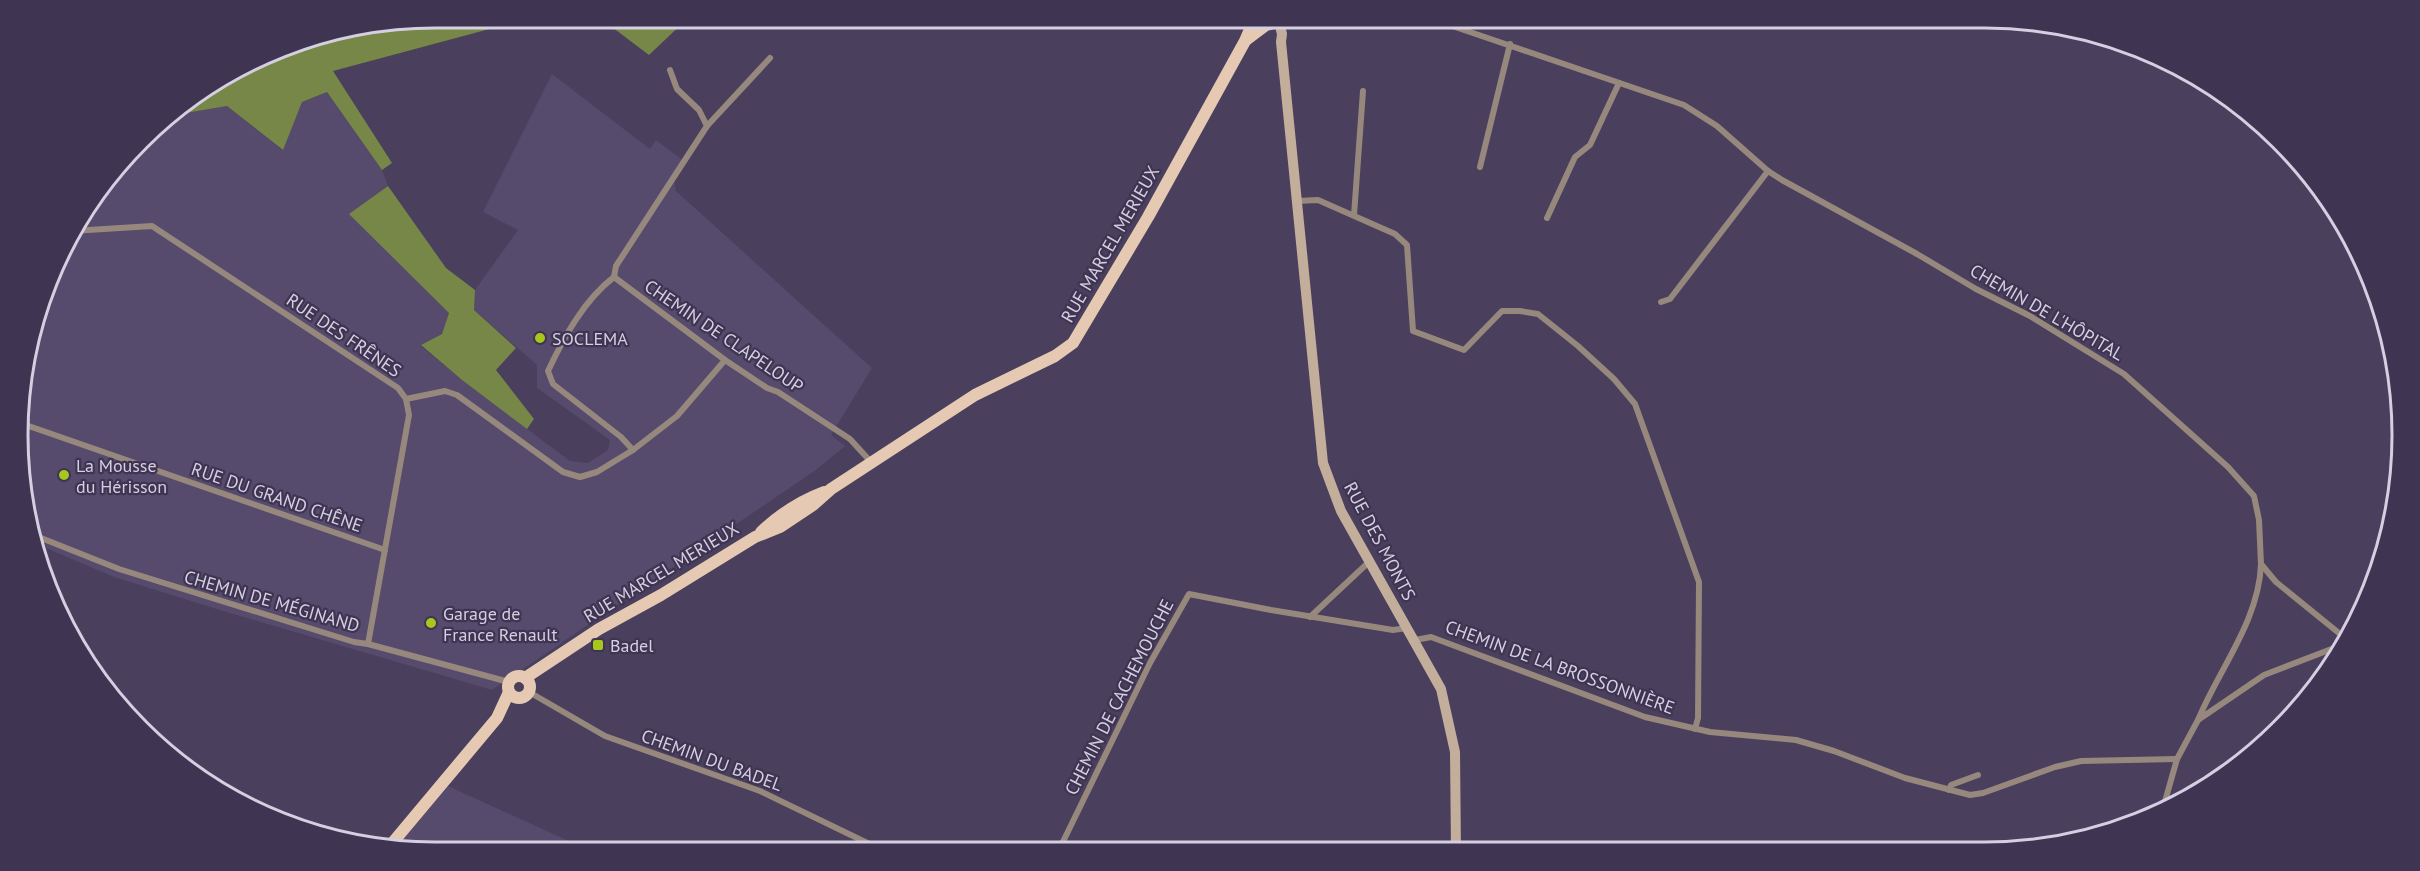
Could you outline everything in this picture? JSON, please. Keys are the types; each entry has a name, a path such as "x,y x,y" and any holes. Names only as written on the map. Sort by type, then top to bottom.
{"main road":[{"name":"RUE MARCEL MERIEUX","path":"525,678 579,641 662,595 755,537 780,527 813,505 831,489 975,395 1055,356 1073,343 1148,218 1245,41 1246,34 1255,28"},
{"path":"395,840 497,718 509,687 518,676 525,678 530,684 529,692 519,698 509,687"}],"street":[{"name":"RUE DES MONTS","path":"1272,28 1281,42 1323,463 1341,511 1441,689 1455,752 1456,842"},
{"name":"CHEMIN DE L'HÔPITAL","path":"1460,28 1684,105 1717,126 1768,171 1977,289 2030,316 2124,374 2228,467 2254,496 2259,520 2261,579 2246,624 2210,690 2198,720 2177,759 2165,801"},
{"path":"1480,167 1510,44"},
{"path":"633,450 621,437 553,384 548,371 558,350 588,302 601,287 614,277 616,266 707,126 770,58"},
{"path":"670,70 677,89 699,110 707,126"},
{"path":"1547,218 1575,157 1590,145 1619,83"},
{"path":"1297,201 1318,200 1354,215 1363,91"},
{"path":"1661,302 1670,298 1768,171"},
{"name":"CHEMIN DE LA BROSSONNIÈRE","path":"1354,215 1395,234 1407,245 1413,331 1464,350 1502,311 1538,314 1614,379 1635,404 1700,582 1698,718 1695,729"},
{"name":"RUE DES FRÊNES","path":"84,230 152,226 398,388 406,399 409,415 368,644"},
{"name":"CHEMIN DE CLAPELOUP","path":"614,277 726,360 850,438 871,463"},
{"path":"406,399 445,391 458,395 563,472 579,477 597,472 633,450 677,416 726,360"},
{"name":"RUE DU GRAND CHÊNE","path":"28,426 385,550"},
{"name":"CHEMIN DE MÉGINAND","path":"41,538 130,573 509,687"},
{"path":"1310,616 1370,561"},
{"path":"2261,564 2276,582 2340,634"},
{"name":"CHEMIN DE CACHEMOUCHE","path":"1063,842 1150,663 1188,594 1393,630 1408,628"},
{"name":"CHEMIN DE LA BROSSONNIÈRE","path":"1414,640 1431,638 1645,717 1710,732 1796,741 1834,751 1905,778 1970,795 1983,793 2081,760 2177,759"},
{"path":"2198,720 2264,675 2331,649"},
{"name":"CHEMIN DU BADEL","path":"529,692 605,736 760,791 865,842"},
{"path":"1949,790 1951,785 1978,775"}],"shaded area":[{"path":"552,74 650,149 656,140 685,162 674,180 676,191 872,368 831,435 845,446 816,470 492,690 114,577 44,547 36,515 29,462 29,409 42,330 59,280 70,255 97,209 148,148 188,113 227,106 282,150 302,102 327,92 382,170 388,186 350,214 449,313 442,334 421,346 462,380 570,461 588,463 608,450 610,440 537,388 537,365 474,310 475,290 518,230 483,212"},
{"path":"448,786 571,842 409,842 402,841"}],"green space":[{"path":"493,28 333,71 392,163 382,170 327,92 302,102 283,150 227,106 189,113 209,97 255,70 330,42 409,29"},
{"path":"613,28 677,28 649,55"},
{"path":"388,186 446,268 475,290 474,310 516,348 496,370 534,419 527,429 462,380 421,345 442,334 449,313 349,214"}],"place":[{"name":"SOCLEMA","path":"540,338"},
{"name":"La Mousse du Hérisson","path":"64,475"},
{"name":"Garage de France Renault","path":"431,623"},
{"name":"Badel","path":"598,645"}]}
